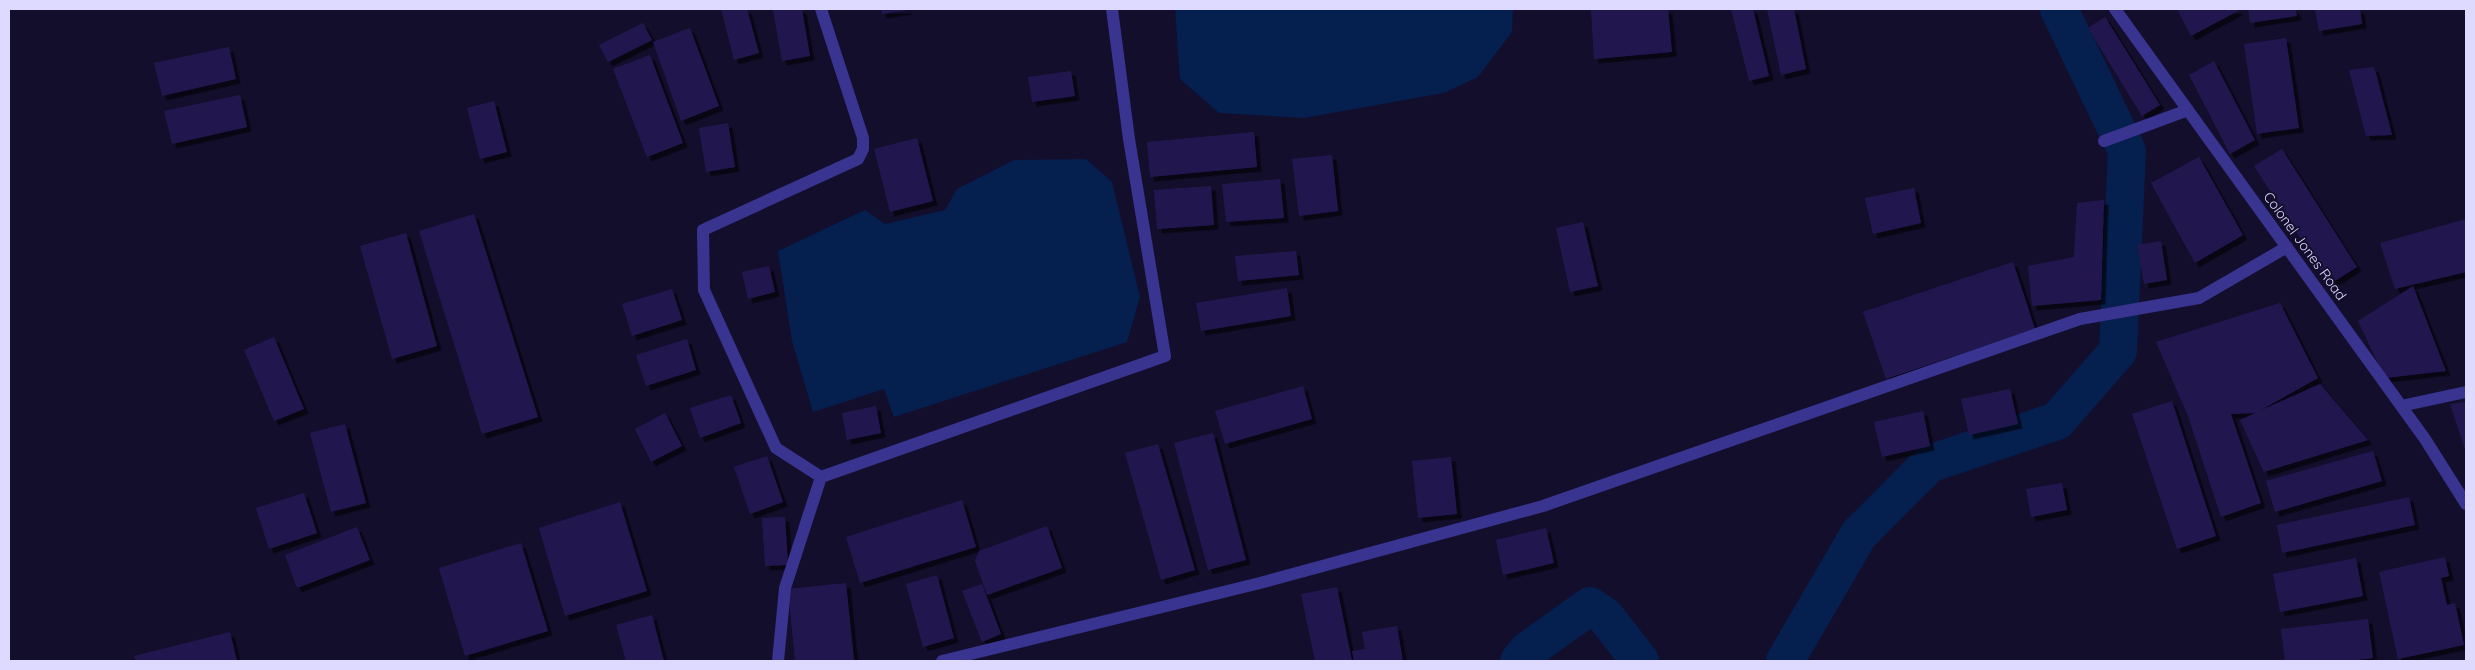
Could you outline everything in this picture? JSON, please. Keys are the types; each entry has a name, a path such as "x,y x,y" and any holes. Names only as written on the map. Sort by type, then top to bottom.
{"street":[{"path":"821,9 863,138 863,149 858,160 703,230 704,290 776,448 822,477"},
{"path":"822,477 1165,356 1128,140 1112,9"},
{"name":"Colonel Jones Road","path":"2115,9 2401,406 2466,504"},
{"path":"2104,140 2163,121 2188,110"},
{"path":"942,661 1260,583 1543,506 2080,319 2199,298 2287,247"},
{"path":"2401,406 2466,392"},
{"path":"778,661 785,588 822,477"}],"water":[{"path":"1175,9 1513,9 1512,32 1478,77 1444,93 1304,118 1219,113 1180,79"},
{"path":"1086,159 1112,182 1140,297 1127,342 894,417 884,389 813,412 792,341 778,251 865,210 885,224 945,210 957,189 1014,160"}],"building":[{"path":"721,9 747,9 759,53 734,60"},
{"path":"802,9 810,56 782,61 773,10"},
{"path":"881,9 908,9 908,10 882,14"},
{"path":"1591,9 1668,9 1672,52 1594,59"},
{"path":"1731,9 1753,9 1769,76 1749,81"},
{"path":"1767,9 1794,9 1806,69 1781,75"},
{"path":"2182,9 2237,9 2238,11 2191,36 2178,11"},
{"path":"2248,9 2295,9 2297,16 2250,23"},
{"path":"2315,9 2360,9 2362,24 2319,31"},
{"path":"2105,17 2160,105 2142,116 2088,28"},
{"path":"643,23 652,40 608,62 599,45"},
{"path":"690,28 719,106 681,121 653,42"},
{"path":"2286,38 2299,128 2257,134 2244,44"},
{"path":"229,47 236,79 162,96 154,63"},
{"path":"650,55 683,143 647,157 613,69"},
{"path":"2214,61 2255,140 2230,154 2189,75"},
{"path":"2374,67 2392,135 2366,136 2349,70"},
{"path":"1071,71 1075,96 1032,102 1028,77"},
{"path":"240,95 247,127 172,144 164,111"},
{"path":"494,101 507,152 480,159 467,108"},
{"path":"728,123 735,167 706,172 699,128"},
{"path":"1254,132 1257,167 1150,177 1147,142"},
{"path":"917,138 933,201 890,212 874,149"},
{"path":"2282,149 2357,267 2330,284 2254,166"},
{"path":"1332,155 1338,211 1299,216 1292,159"},
{"path":"2199,157 2243,235 2195,263 2151,183"},
{"path":"1280,179 1284,218 1226,222 1222,184"},
{"path":"1211,186 1214,225 1157,229 1154,190"},
{"path":"1914,188 1921,223 1873,234 1865,198"},
{"path":"2104,200 2101,300 2032,306 2028,266 2074,257 2077,203"},
{"path":"474,214 538,417 482,434 419,231"},
{"path":"2466,219 2466,272 2395,289 2380,243"},
{"path":"1583,222 1598,286 1570,292 1556,228"},
{"path":"406,233 437,346 392,359 360,246"},
{"path":"2161,241 2167,280 2144,284 2137,245"},
{"path":"1296,251 1299,275 1238,281 1235,256"},
{"path":"2013,262 2035,329 1886,379 1863,312"},
{"path":"769,266 775,292 748,299 742,272"},
{"path":"2413,286 2446,371 2385,378 2358,321"},
{"path":"1287,288 1291,316 1201,331 1196,303"},
{"path":"672,289 682,320 632,336 622,304"},
{"path":"2280,303 2318,378 2259,411 2320,384 2368,440 2264,472 2240,420 2255,413 2231,414 2261,503 2221,517 2188,416 2156,342"},
{"path":"274,337 304,409 274,421 244,350"},
{"path":"687,339 696,370 646,386 636,355"},
{"path":"1303,386 1312,419 1225,444 1215,411"},
{"path":"2010,389 2018,424 1969,435 1961,399"},
{"path":"731,395 741,423 700,438 690,408"},
{"path":"2172,401 2216,536 2177,549 2132,414"},
{"path":"2466,402 2466,452 2450,404"},
{"path":"876,406 881,433 847,440 842,413"},
{"path":"1923,411 1930,446 1882,457 1874,422"},
{"path":"665,413 682,446 651,462 635,429"},
{"path":"345,424 366,503 331,512 310,433"},
{"path":"1213,433 1246,560 1208,570 1174,443"},
{"path":"1158,444 1195,570 1161,580 1125,453"},
{"path":"2373,451 2382,481 2275,512 2266,481"},
{"path":"767,456 783,502 750,514 734,467"},
{"path":"1451,457 1457,514 1418,518 1412,461"},
{"path":"2062,483 2067,510 2031,517 2026,489"},
{"path":"304,493 317,533 269,549 256,508"},
{"path":"2409,497 2415,525 2282,553 2277,525"},
{"path":"962,500 976,547 860,583 846,537"},
{"path":"620,502 647,591 565,616 539,528"},
{"path":"785,517 788,565 765,566 762,518"},
{"path":"1047,526 1062,568 987,595 975,561 979,551"},
{"path":"357,527 370,560 297,588 285,555"},
{"path":"1546,528 1554,563 1503,575 1496,540"},
{"path":"521,543 548,631 465,656 439,568"},
{"path":"2445,557 2449,576 2441,578 2447,605 2455,603 2464,645 2398,659 2379,572"},
{"path":"2356,558 2363,596 2280,612 2273,574"},
{"path":"937,575 954,638 923,647 906,584"},
{"path":"846,583 854,660 795,661 788,589"},
{"path":"982,584 1001,634 982,642 962,591"},
{"path":"1337,587 1352,661 1315,661 1301,594"},
{"path":"652,615 664,661 626,661 616,625"},
{"path":"2368,619 2373,658 2349,661 2285,661 2281,629"},
{"path":"1397,626 1403,661 1354,661 1352,651 1365,649 1362,632"},
{"path":"230,632 237,661 136,661 134,656"}],"waterway":[{"path":"1785,661 1859,534 1929,464 2057,421 2118,351 2127,151 2059,9"},
{"path":"1519,661 1527,651 1590,606 1605,616 1640,661"}]}
